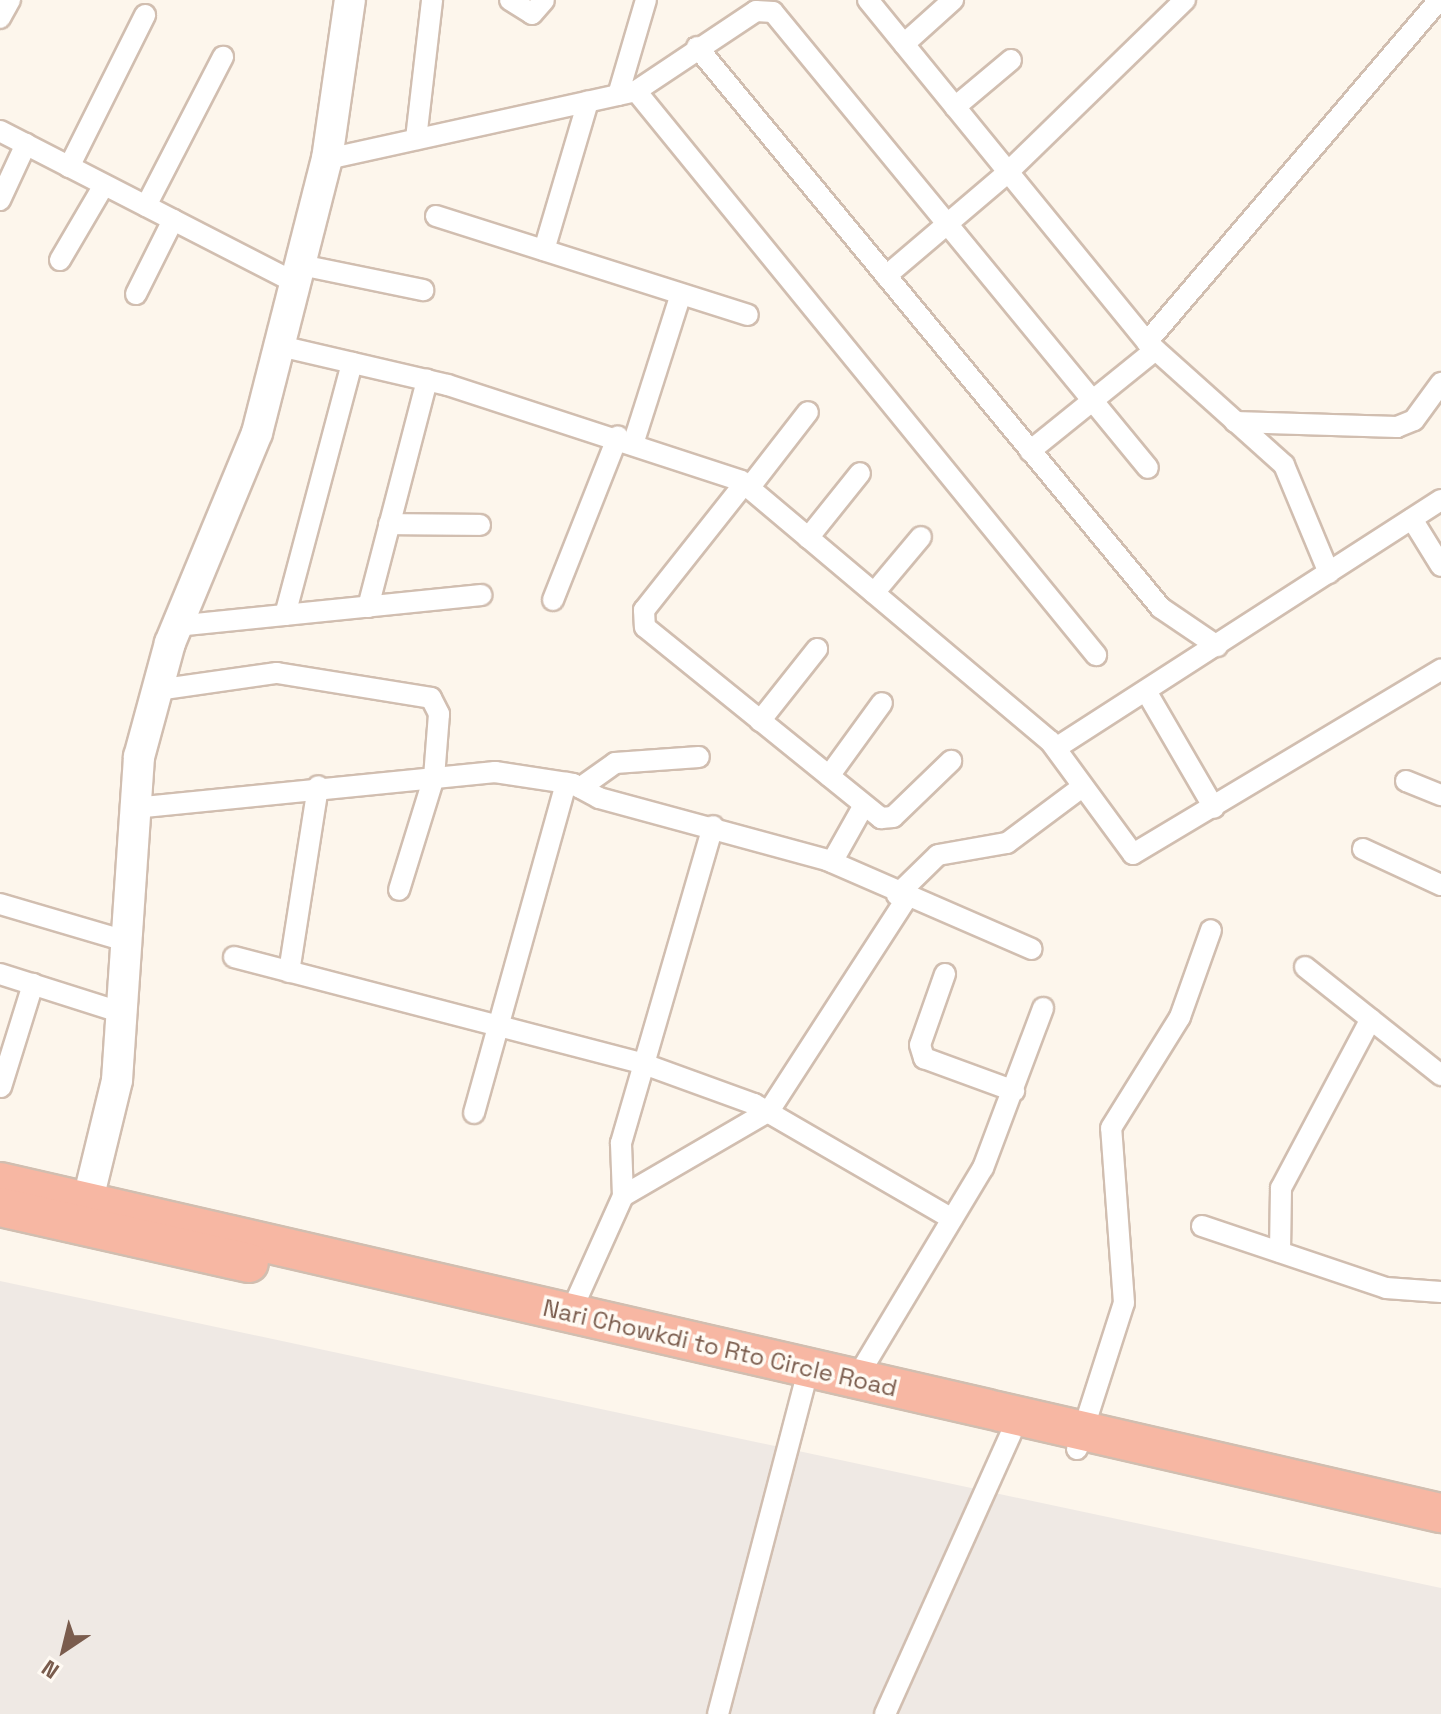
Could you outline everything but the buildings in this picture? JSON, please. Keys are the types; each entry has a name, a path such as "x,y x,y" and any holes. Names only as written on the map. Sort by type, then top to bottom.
{"highway":[{"name":"Nari Chowkdi to Rto Circle Road","path":"0,1182 85,1212 570,1314 806,1378 856,1379 1080,1440 1441,1513"},
{"path":"0,1207 85,1212 806,1378 1011,1434 1080,1440 1441,1535"}],"street":[{"path":"0,18 10,0"},
{"path":"85,1212 117,1080 122,940 134,808 157,690 176,626 257,433 327,159 350,0"},
{"path":"416,139 432,0"},
{"path":"510,0 532,14 544,0"},
{"path":"627,93 646,0"},
{"path":"868,0 1151,346 1290,472 1329,573"},
{"path":"904,44 953,0"},
{"path":"886,276 1008,172 1185,0"},
{"path":"1030,451 1093,402 1151,346 1439,0"},
{"path":"327,159 627,93 756,11 773,12 1148,468"},
{"path":"69,167 145,15"},
{"path":"697,47 1161,608 1217,646"},
{"path":"146,206 223,57"},
{"path":"955,107 1011,60"},
{"path":"627,93 1096,655"},
{"path":"544,250 588,101"},
{"path":"0,131 173,220 298,274 423,290"},
{"path":"0,200 26,144"},
{"path":"60,260 104,185"},
{"path":"436,216 748,315"},
{"path":"136,294 173,220"},
{"path":"553,600 626,439 681,294"},
{"path":"280,346 427,380 626,439 746,486 1056,748 1133,854 1441,670"},
{"path":"285,615 352,363"},
{"path":"368,607 427,380"},
{"path":"1235,422 1397,427 1414,420 1441,383"},
{"path":"808,412 746,486 642,622 881,818 893,817 951,761"},
{"path":"808,538 860,473"},
{"path":"1056,748 1441,500"},
{"path":"1412,519 1441,566"},
{"path":"389,524 480,525"},
{"path":"874,593 921,537"},
{"path":"176,626 481,595"},
{"path":"760,721 817,649"},
{"path":"157,690 277,673 422,693 439,714 434,777 399,890"},
{"path":"1146,691 1214,808"},
{"path":"829,776 882,703"},
{"path":"474,1113 573,786 615,763 699,757"},
{"path":"134,808 318,786 495,772 573,786 832,862 902,897 1032,949"},
{"path":"1406,781 1441,795"},
{"path":"289,972 318,786"},
{"path":"623,1196 769,1111 902,897 938,855 1007,843 1082,787"},
{"path":"832,862 864,805"},
{"path":"570,1314 623,1196 621,1143 713,826"},
{"path":"1363,849 1441,885"},
{"path":"0,904 122,940"},
{"path":"1080,1440 1124,1303 1111,1128 1180,1017 1211,930"},
{"path":"234,957 499,1029 644,1064 769,1111 952,1219"},
{"path":"1305,967 1441,1075"},
{"path":"0,974 120,1012"},
{"path":"945,974 920,1045 924,1058 1014,1091"},
{"path":"1,1087 33,984"},
{"path":"856,1379 993,1148 1043,1008"},
{"path":"1280,1252 1281,1188 1371,1019"},
{"path":"1202,1226 1386,1288 1441,1292"},
{"path":"718,1714 806,1378"},
{"path":"885,1714 1011,1434"}],"shaded area":[{"path":"0,1281 1441,1588 1441,1714 0,1714"}]}
